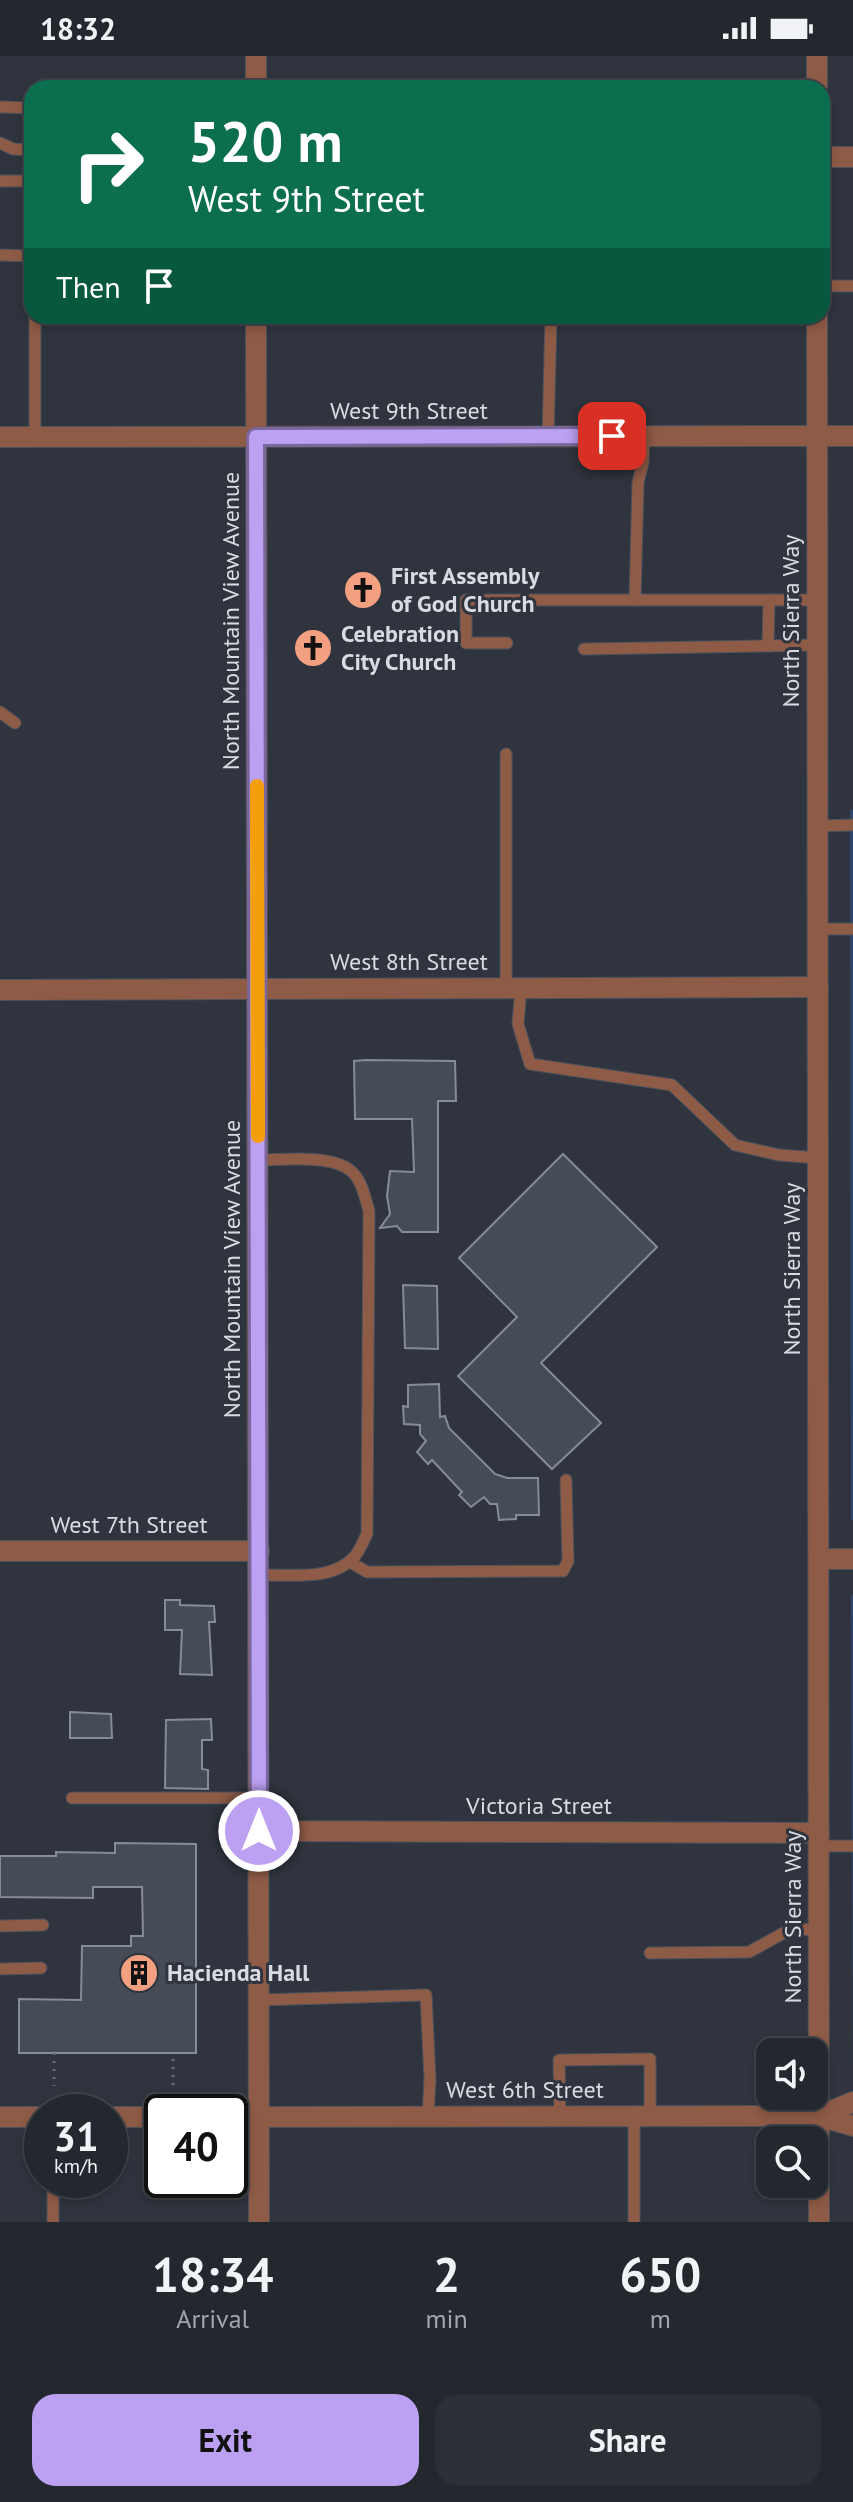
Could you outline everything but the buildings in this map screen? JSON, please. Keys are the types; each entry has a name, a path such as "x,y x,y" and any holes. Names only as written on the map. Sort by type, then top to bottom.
{"street":[{"path":"256,56 256,80"},
{"path":"817,56 817,80"},
{"path":"830,157 853,157"},
{"name":"North Mountain View Avenue","path":"256,324 259,2222"},
{"name":"North Sierra Way","path":"817,324 819,2222"},
{"name":"West 9th Street","path":"0,437 853,436"},
{"name":"West 8th Street","path":"0,990 818,987"},
{"name":"West 7th Street","path":"0,1551 259,1551"},
{"path":"819,1559 853,1559"},
{"name":"Victoria Street","path":"259,1831 819,1840"},
{"path":"819,2116 853,2102"},
{"path":"819,2116 853,2126"},
{"name":"West 6th Street","path":"248,2117 819,2116"},
{"path":"0,2117 24,2117"}],"lane":[{"path":"0,107 24,108"},
{"path":"0,143 24,150"},
{"path":"0,181 24,181"},
{"path":"0,255 24,256"},
{"path":"830,286 853,286"},
{"path":"35,324 35,437"},
{"path":"548,436 551,324"},
{"path":"635,600 638,483 644,436"},
{"path":"507,643 466,643 466,600 818,600"},
{"path":"768,646 769,600"},
{"path":"584,649 818,645"},
{"path":"0,712 15,723"},
{"path":"506,754 514,988 518,1024 530,1064 672,1085 735,1145 779,1155 818,1158"},
{"path":"818,826 853,825"},
{"path":"818,929 853,929"},
{"path":"258,1160 323,1160 337,1164 351,1171 363,1190 369,1211 367,1534 358,1553 340,1568 324,1573 259,1575"},
{"path":"350,1562 367,1572 563,1571 568,1561 566,1480"},
{"path":"72,1798 259,1798"},
{"path":"819,1840 853,1846"},
{"path":"0,1926 43,1925"},
{"path":"650,1953 749,1952 789,1930 819,1929"},
{"path":"0,1969 41,1968"},
{"path":"260,2000 426,1995 430,2079 428,2117"},
{"path":"560,2116 559,2060 650,2059 634,2222"},
{"path":"53,2198 53,2222"}],"path":[{"path":"54,2053 54,2086"},
{"path":"173,2053 173,2085"}],"shaded area":[{"path":"850,810 853,810 853,1520 851,1520"},
{"path":"853,1594 853,2074 851,1597"}],"slow traffic":[{"path":"257,786 258,1136"}],"place":[{"name":"First Assembly of God Church","path":"363,590"},
{"name":"Celebration City Church","path":"313,648"},
{"name":"Hacienda Hall","path":"139,1973"}],"route":[{"path":"259,1831 256,437 612,436"}]}
